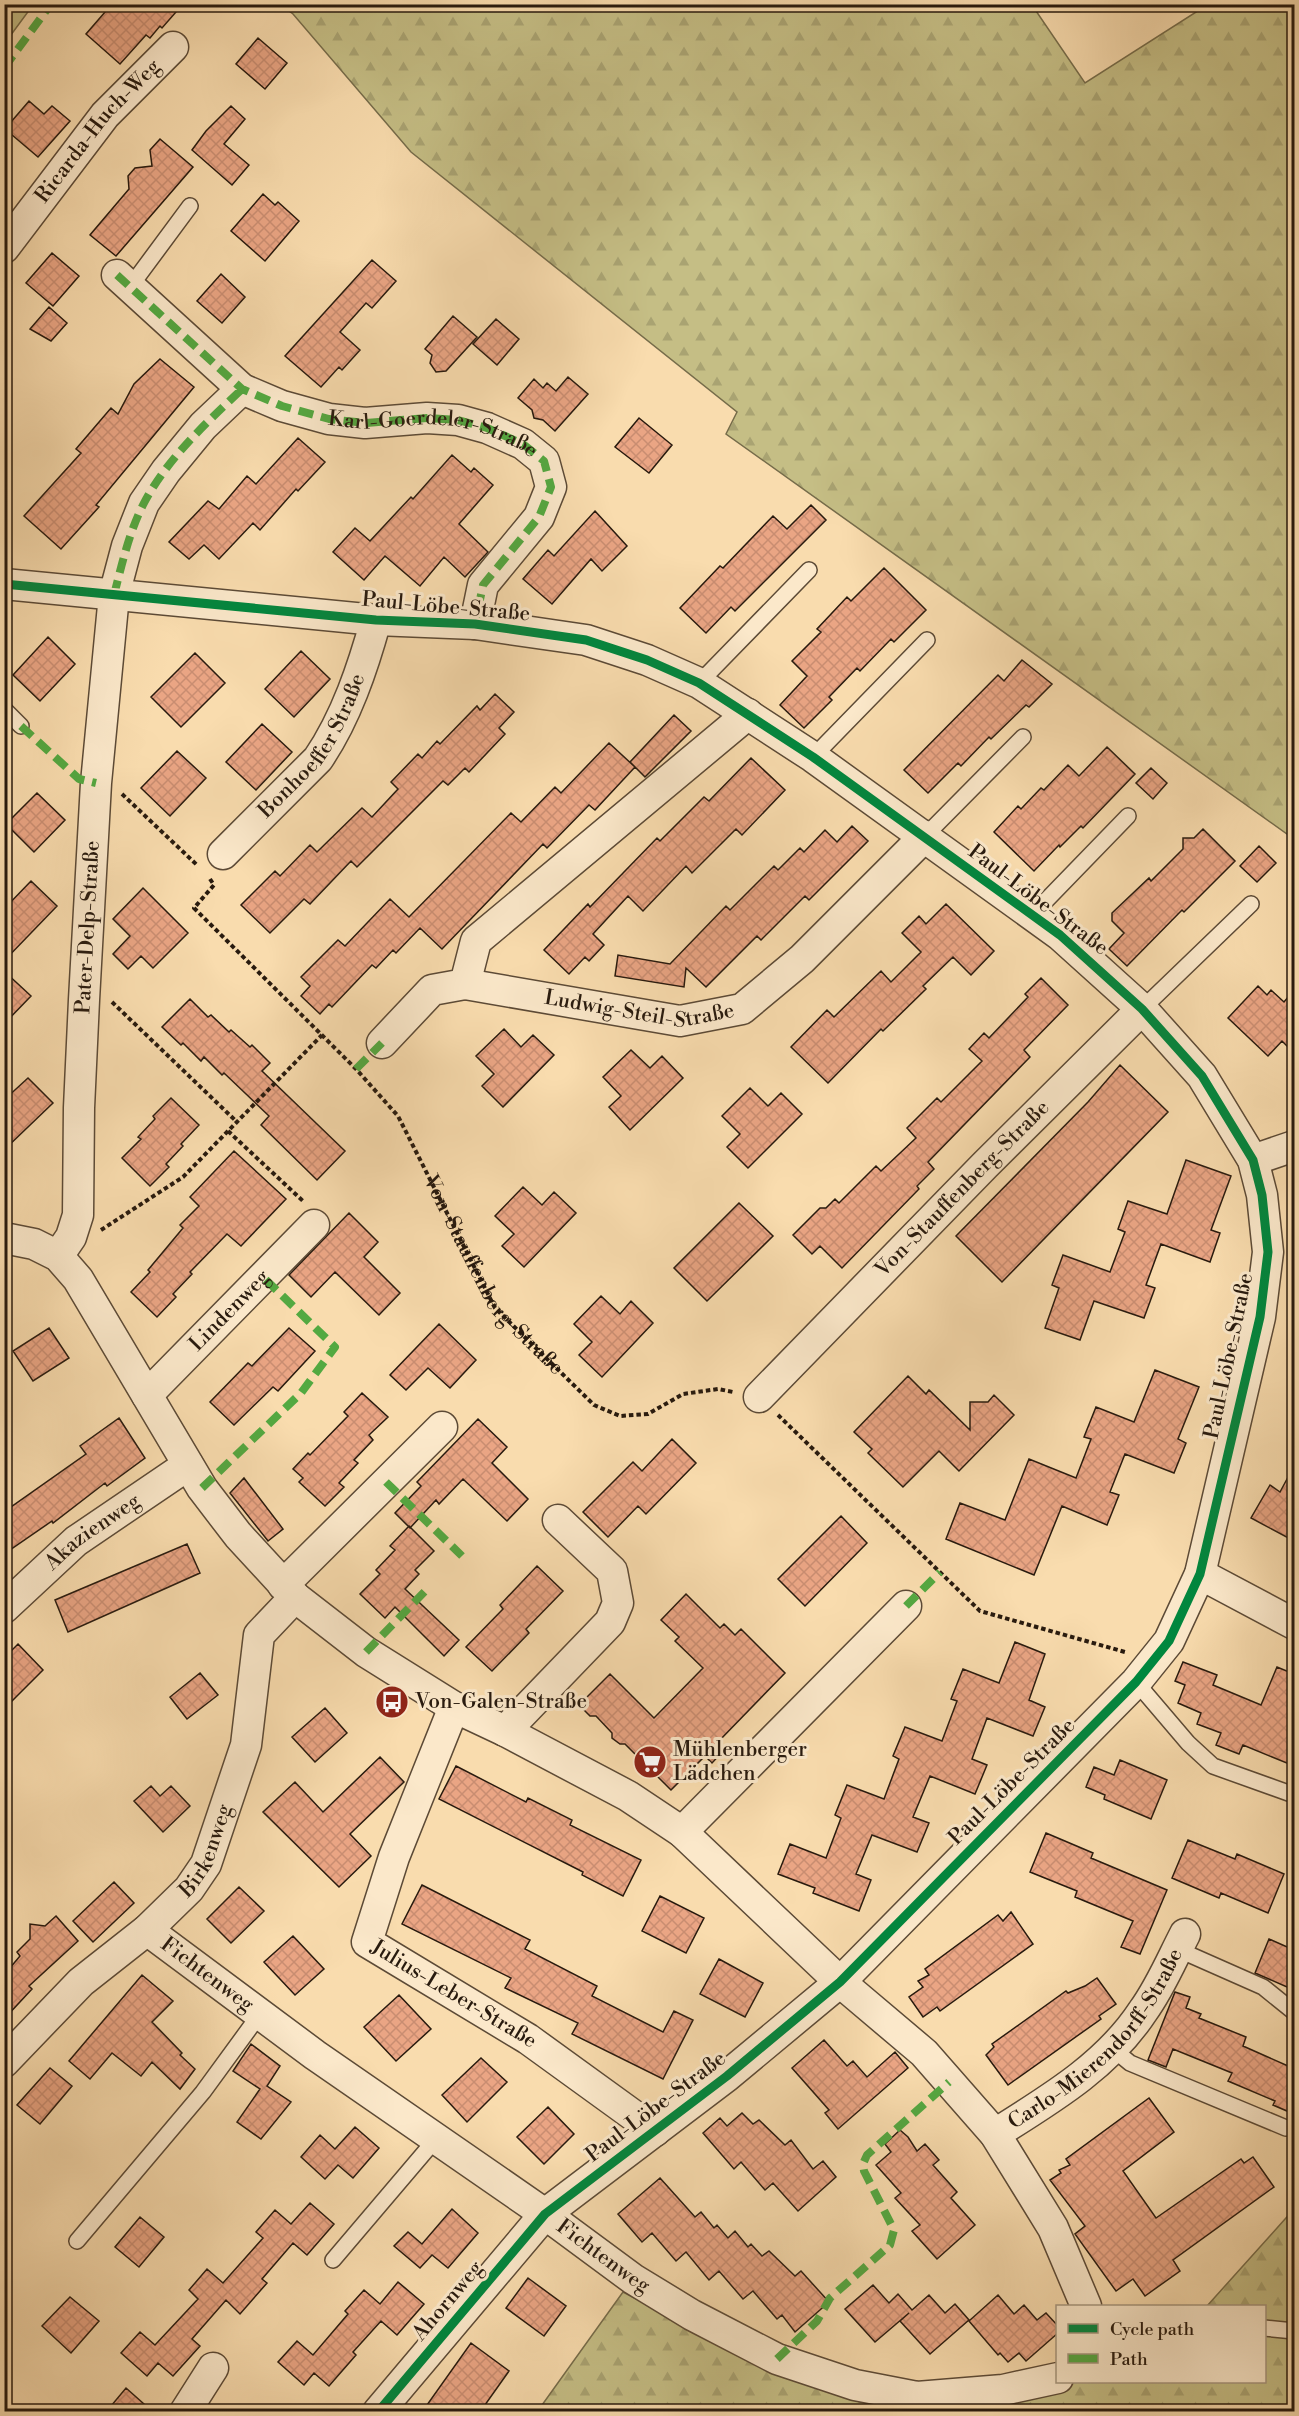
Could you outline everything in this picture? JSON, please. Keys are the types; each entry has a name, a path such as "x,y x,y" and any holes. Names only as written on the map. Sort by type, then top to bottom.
{"street":[{"name":"Ricarda-Huch-Weg","path":"4,248 105,115 173,47"},
{"name":"Karl-Goerdeler-Straße","path":"123,281 242,389 282,406 329,419 365,423 427,418 458,420 487,428 523,444 544,461 551,487 539,517 483,585 475,624"},
{"path":"114,595 127,546 144,503 165,471 203,426 242,389"},
{"name":"Paul-Löbe-Straße","path":"4,584 376,620 475,624 586,640 647,660 699,683 813,757 925,836 1087,958 1142,1009 1202,1076 1253,1160 1262,1196 1268,1252 1260,1317 1200,1574 1169,1641 1142,1675 840,1982 727,2076 545,2214"},
{"name":"Pater-Delp-Straße","path":"58,1256 70,1237 78,1215 79,1108 86,955 96,783 114,595"},
{"name":"Bonhoeffer Straße","path":"209,864 318,759 329,743 364,663 376,620"},
{"path":"465,984 476,941 748,714"},
{"name":"Ludwig-Steil-Straße","path":"382,1043 432,990 465,984 680,1021 742,1009 802,959 925,836"},
{"name":"Von-Stauffenberg-Straße","path":"759,1396 984,1165 1142,1009"},
{"path":"1253,1160 1294,1146"},
{"name":"Lindenweg","path":"147,1395 314,1225"},
{"path":"4,1238 34,1245 58,1256 78,1279 188,1466 238,1535 289,1591 366,1652 454,1707 505,1731 628,1796 682,1832 840,1982"},
{"name":"Birkenweg","path":"4,2062 81,1982 147,1930 189,1889 206,1864 246,1745 259,1635 289,1591 442,1427"},
{"name":"Akazienweg","path":"4,1608 76,1541 188,1466"},
{"path":"505,1731 610,1622 618,1603 612,1571 558,1520"},
{"path":"1200,1574 1294,1624"},
{"path":"682,1832 906,1606"},
{"name":"Julius-Leber-Straße","path":"454,1707 394,1857 367,1942 528,2039 655,2131"},
{"name":"Fichtenweg","path":"147,1930 435,2140 545,2214 633,2279 692,2315 777,2359 855,2385 916,2397 1003,2390 1056,2378"},
{"name":"Carlo-Mierendorff-Straße","path":"995,2134 1083,2075 1113,2049 1144,2011 1181,1941"},
{"name":"Carlo-Mierendorff-Straße","path":"840,1982 924,2053 995,2134 1053,2228 1085,2305"},
{"name":"Ahornweg","path":"378,2412 545,2214"},
{"path":"185,2412 213,2368"}],"lane":[{"path":"123,281 190,206"},
{"path":"699,683 809,570"},
{"path":"813,757 927,640"},
{"path":"4,709 21,726"},
{"path":"925,836 1023,737"},
{"path":"1032,915 1128,816"},
{"path":"1142,1009 1251,904"},
{"path":"1142,1675 1188,1743 1213,1766 1294,1795"},
{"path":"1181,1941 1263,1988 1294,2012"},
{"path":"77,2241 203,2092 260,2014"},
{"path":"1113,2049 1130,2063 1286,2128"},
{"path":"333,2260 435,2140"},
{"path":"1266,2328 1294,2331"}],"path":[{"path":"123,795 209,864"},
{"path":"113,1003 237,1122"},
{"path":"100,1231 183,1177 322,1035"},
{"path":"228,1131 311,1209 314,1225"},
{"path":"759,1396 980,1611 1122,1650 1142,1675"}],"green space":[{"path":"4,5 33,5 5,43"},
{"path":"281,5 1032,5 1085,83 1207,5 1294,5 1294,839 726,434 737,412 411,152 293,14"},
{"path":"1294,2209 1294,2411 537,2412 623,2292 790,2379 860,2402 934,2409 1070,2383 1266,2383 1266,2305 1208,2305"}],"building":[{"path":"112,4 183,4 162,28 160,26 150,38 146,35 120,64 86,34"},
{"path":"258,38 287,63 265,89 236,64"},
{"path":"29,101 44,114 52,106 70,121 38,157 5,129"},
{"path":"231,106 245,119 224,144 249,165 232,185 192,150 206,131"},
{"path":"160,139 193,167 116,256 90,235 129,189 128,176 135,168 152,166 150,150"},
{"path":"263,194 275,205 278,202 299,221 265,261 231,231"},
{"path":"52,253 79,276 53,306 26,283"},
{"path":"372,260 396,281 372,308 366,303 340,332 360,350 342,370 339,367 321,387 285,356"},
{"path":"221,274 245,297 222,323 197,301"},
{"path":"49,307 67,323 51,341 30,329"},
{"path":"453,316 477,337 446,371 436,372 430,363 432,355 425,349"},
{"path":"496,319 519,339 497,365 473,344"},
{"path":"160,359 194,387 96,505 99,507 61,549 24,516 81,453 76,449 111,408 118,414 134,384"},
{"path":"568,377 588,394 555,431 543,420 534,418 532,410 518,398 534,379 543,388 547,383 556,391"},
{"path":"639,418 672,445 649,473 615,447"},
{"path":"298,438 325,462 298,491 296,489 260,530 253,523 219,559 204,545 189,559 169,542 208,501 219,509 247,476 256,484"},
{"path":"452,455 471,472 474,468 493,485 459,524 488,552 465,577 444,557 420,586 385,556 364,580 333,552 355,528 370,541 411,497 413,499"},
{"path":"811,505 826,520 735,611 731,607 706,633 680,608 720,566 723,568 773,516 787,529"},
{"path":"595,511 627,546 602,571 591,559 552,604 523,579 548,550 554,556"},
{"path":"884,568 926,610 894,642 891,639 860,671 857,668 829,697 832,700 804,728 780,705 807,676 792,661 821,632 817,629 847,597 851,601"},
{"path":"48,637 75,664 40,701 13,675"},
{"path":"301,651 330,679 294,717 265,689"},
{"path":"195,653 225,683 181,727 151,697"},
{"path":"1022,660 1052,684 1029,707 1026,705 991,739 989,737 961,766 958,763 928,793 904,770 998,675 1004,681"},
{"path":"495,694 514,712 499,728 505,734 469,772 465,768 448,785 443,781 357,867 351,861 310,904 304,899 270,933 241,905 275,871 280,876 310,845 317,852 362,808 372,817 398,789 391,782 418,754 422,758 437,741 440,744 477,706 480,710"},
{"path":"674,715 691,731 645,777 630,762"},
{"path":"262,724 292,752 256,790 226,762"},
{"path":"609,743 635,767 595,810 589,805 547,848 543,844 442,949 420,928 396,953 393,950 376,968 372,965 332,1007 329,1004 320,1014 301,996 310,986 301,977 338,940 345,946 390,899 409,917 511,813 521,822 555,787 561,793"},
{"path":"1107,747 1135,774 1083,828 1081,826 1060,847 1059,845 1034,871 994,832 1018,806 1021,809 1041,788 1044,790 1068,765 1079,776"},
{"path":"177,751 206,778 170,816 141,788"},
{"path":"751,758 785,790 742,835 736,829 692,873 686,866 643,911 628,896 593,934 604,945 589,961 585,957 569,974 544,950 588,904 590,907 657,838 660,841 704,797 709,801"},
{"path":"1151,768 1167,783 1153,799 1136,783"},
{"path":"37,793 65,820 34,852 6,824"},
{"path":"852,826 868,841 809,900 805,896 761,940 757,936 706,987 686,968 684,987 615,976 618,955 670,964 726,906 730,910 774,866 778,870 800,848 804,852 825,830 837,842"},
{"path":"1203,829 1235,861 1184,912 1182,910 1127,966 1109,949 1124,933 1112,921 1112,913 1149,878 1151,881 1183,849 1183,838 1194,838"},
{"path":"1259,846 1276,863 1257,882 1240,866"},
{"path":"31,881 57,906 4,961 4,909"},
{"path":"143,888 188,933 153,968 141,956 128,969 113,954 130,936 113,919"},
{"path":"946,904 994,951 971,975 953,957 923,986 926,989 883,1031 881,1029 828,1083 791,1047 827,1010 834,1017 881,971 891,982 921,952 902,933 919,916 926,924"},
{"path":"4,971 31,996 4,1024"},
{"path":"1041,978 1068,1005 1024,1050 1030,1057 928,1162 934,1169 917,1186 919,1189 842,1268 820,1246 812,1254 793,1235 820,1208 826,1208 835,1199 839,1203 876,1166 881,1171 916,1138 907,1128 937,1098 941,1102 982,1061 969,1049 984,1033 989,1038 1028,997 1025,994"},
{"path":"1258,986 1267,995 1271,990 1284,1002 1294,990 1294,1053 1282,1041 1268,1056 1228,1018"},
{"path":"190,999 208,1017 211,1015 229,1032 231,1030 250,1047 252,1045 270,1063 262,1071 345,1151 317,1180 261,1125 269,1116 224,1073 222,1075 204,1057 201,1061 162,1027"},
{"path":"504,1029 521,1047 533,1035 554,1055 503,1107 482,1086 494,1074 476,1056"},
{"path":"631,1050 650,1068 662,1056 683,1078 630,1130 609,1107 621,1096 603,1077"},
{"path":"1120,1065 1168,1112 1002,1282 956,1236 1088,1102"},
{"path":"28,1078 53,1103 4,1150 4,1100"},
{"path":"750,1088 768,1106 781,1093 802,1114 748,1168 727,1147 740,1134 722,1116"},
{"path":"171,1098 199,1125 166,1164 169,1167 150,1186 122,1158 141,1139 138,1137 155,1119 153,1116"},
{"path":"234,1151 286,1199 241,1246 227,1234 190,1272 192,1274 173,1294 176,1297 157,1317 131,1292 150,1272 148,1270 183,1228 180,1225 199,1206 190,1197"},
{"path":"1186,1160 1231,1176 1211,1230 1220,1233 1210,1262 1161,1244 1146,1285 1155,1288 1144,1318 1094,1301 1080,1340 1045,1328 1059,1288 1052,1285 1063,1255 1110,1272 1125,1232 1118,1229 1128,1201 1167,1214"},
{"path":"523,1187 542,1205 554,1192 576,1213 524,1267 502,1246 514,1234 495,1216"},
{"path":"739,1203 773,1236 707,1301 674,1268"},
{"path":"349,1213 378,1242 364,1257 400,1293 379,1315 335,1272 311,1297 289,1275"},
{"path":"601,1296 620,1314 631,1301 653,1323 602,1377 579,1355 592,1342 574,1324"},
{"path":"439,1324 476,1360 450,1388 428,1368 406,1390 390,1375"},
{"path":"49,1328 69,1358 33,1381 13,1351"},
{"path":"289,1328 315,1351 278,1391 273,1387 234,1425 210,1402 248,1363 252,1366"},
{"path":"1155,1370 1199,1387 1178,1439 1186,1443 1174,1473 1125,1454 1110,1492 1119,1495 1107,1525 1062,1506 1034,1575 946,1539 960,1503 1005,1520 1029,1459 1076,1478 1091,1439 1084,1437 1096,1407 1134,1422"},
{"path":"908,1376 926,1394 929,1390 970,1430 970,1402 988,1402 994,1395 1014,1415 959,1471 939,1451 903,1487 868,1453 872,1449 854,1432"},
{"path":"362,1393 388,1417 369,1435 373,1440 354,1460 358,1463 339,1483 344,1487 325,1506 299,1482 303,1478 293,1469 348,1416 344,1412"},
{"path":"119,1418 145,1458 107,1486 105,1483 53,1523 52,1521 4,1554 4,1512 86,1454 80,1446"},
{"path":"478,1419 507,1447 492,1463 528,1499 507,1521 463,1479 439,1504 436,1500 410,1528 395,1513 421,1486 417,1482"},
{"path":"672,1439 696,1463 646,1514 638,1506 608,1537 583,1512 633,1462 642,1471"},
{"path":"1294,1466 1294,1541 1251,1518 1270,1485 1280,1492"},
{"path":"244,1478 283,1529 268,1541 230,1493"},
{"path":"841,1516 867,1543 805,1606 778,1579"},
{"path":"409,1526 434,1551 415,1570 419,1574 405,1589 459,1640 444,1656 395,1607 385,1618 360,1594 380,1574 376,1570 395,1550 390,1546"},
{"path":"187,1544 200,1573 68,1632 55,1600"},
{"path":"537,1566 563,1591 526,1629 529,1633 492,1671 466,1647 503,1609 500,1605"},
{"path":"686,1594 720,1628 724,1624 735,1635 741,1629 785,1673 718,1742 725,1749 712,1763 705,1756 671,1790 625,1744 620,1744 612,1738 612,1733 596,1716 590,1716 584,1710 584,1700 610,1674 654,1718 703,1668 675,1641 679,1637 661,1620"},
{"path":"1015,1642 1045,1654 1029,1700 1045,1707 1033,1736 987,1718 972,1759 987,1765 975,1794 930,1776 913,1817 929,1823 917,1852 872,1835 856,1874 871,1880 859,1911 813,1893 815,1888 778,1874 790,1844 826,1858 841,1818 835,1815 847,1785 884,1799 899,1759 893,1756 905,1727 942,1741 957,1701 951,1699 963,1669 999,1683"},
{"path":"18,1644 43,1670 4,1709 4,1658"},
{"path":"1183,1662 1217,1675 1213,1685 1261,1705 1277,1667 1294,1674 1294,1766 1243,1745 1239,1754 1216,1745 1221,1733 1197,1724 1201,1713 1178,1703 1185,1685 1175,1681"},
{"path":"200,1673 218,1695 187,1719 170,1697"},
{"path":"325,1708 347,1733 315,1762 292,1737"},
{"path":"380,1757 404,1782 350,1834 371,1856 339,1887 263,1812 295,1782 323,1812"},
{"path":"1120,1760 1167,1780 1151,1819 1104,1799 1105,1795 1086,1787 1094,1767 1114,1775"},
{"path":"456,1766 526,1802 528,1798 572,1820 570,1825 641,1860 623,1896 582,1875 583,1872 439,1799"},
{"path":"151,1786 160,1796 171,1786 190,1806 163,1832 134,1801"},
{"path":"1046,1833 1093,1853 1091,1858 1167,1890 1140,1954 1121,1947 1133,1921 1075,1897 1077,1891 1030,1872"},
{"path":"1188,1840 1235,1859 1237,1854 1284,1874 1268,1913 1221,1893 1219,1898 1172,1878"},
{"path":"114,1882 134,1903 93,1942 73,1921"},
{"path":"422,1885 530,1940 525,1949 597,1986 592,1996 663,2032 674,2011 693,2020 663,2079 572,2034 578,2023 505,1988 511,1978 402,1924"},
{"path":"239,1887 264,1911 231,1943 207,1919"},
{"path":"660,1896 704,1918 686,1953 642,1931"},
{"path":"1011,1912 1033,1944 940,2011 937,2007 923,2017 909,1997 923,1987 918,1981 929,1975 925,1969 998,1915 1003,1921"},
{"path":"56,1916 78,1941 29,1986 32,1989 4,2019 4,1975 20,1956 17,1952 30,1939 30,1924 45,1926"},
{"path":"293,1936 324,1969 295,1995 264,1962"},
{"path":"1269,1939 1294,1950 1294,1990 1255,1973"},
{"path":"719,1959 763,1983 745,2017 700,1994"},
{"path":"142,1975 173,2001 152,2022 195,2069 180,2089 152,2062 141,2076 112,2053 90,2079 69,2061"},
{"path":"1097,1978 1116,2004 1099,2016 1101,2019 1008,2085 986,2055 994,2047 992,2044 1066,1991 1068,1993 1085,1986"},
{"path":"1175,1992 1190,1997 1186,2008 1201,2014 1199,2018 1246,2037 1243,2046 1288,2066 1294,2054 1294,2114 1273,2105 1275,2101 1228,2081 1232,2073 1173,2049 1166,2067 1148,2060"},
{"path":"399,1995 431,2029 396,2061 364,2027"},
{"path":"824,2040 847,2066 853,2061 867,2077 895,2052 908,2068 838,2129 825,2113 829,2110 792,2068"},
{"path":"251,2044 280,2066 267,2086 291,2102 261,2139 237,2122 260,2089 233,2071"},
{"path":"481,2058 507,2082 467,2122 442,2095"},
{"path":"50,2068 72,2086 40,2124 17,2105"},
{"path":"1149,2098 1174,2132 1123,2171 1156,2218 1241,2159 1244,2163 1253,2157 1274,2187 1173,2260 1180,2271 1145,2296 1133,2279 1116,2291 1075,2234 1085,2226 1050,2180 1061,2173 1059,2170 1070,2165 1066,2159"},
{"path":"548,2107 574,2134 544,2164 517,2137"},
{"path":"742,2113 753,2124 759,2120 785,2145 791,2140 813,2169 823,2161 836,2177 798,2211 773,2183 765,2190 741,2162 734,2169 703,2133 720,2118 727,2126"},
{"path":"355,2127 379,2148 353,2178 338,2165 325,2179 301,2157 320,2135 335,2149"},
{"path":"900,2130 908,2137 917,2151 925,2144 939,2160 933,2165 957,2192 951,2198 975,2225 937,2259 912,2231 920,2225 895,2198 901,2193 876,2165 891,2152 885,2144"},
{"path":"660,2178 695,2217 701,2212 714,2228 717,2225 728,2238 735,2231 748,2247 751,2244 762,2256 769,2251 795,2276 801,2271 829,2302 795,2332 782,2315 777,2319 753,2291 743,2299 719,2271 709,2280 686,2252 676,2261 652,2233 642,2242 618,2214"},
{"path":"310,2203 334,2224 307,2255 293,2243 262,2279 267,2283 240,2314 226,2300 192,2339 200,2346 173,2376 158,2363 147,2376 121,2353 140,2332 155,2345 198,2299 189,2290 207,2269 223,2283 263,2238 256,2232 275,2210 291,2224"},
{"path":"452,2209 478,2233 448,2268 432,2255 420,2268 394,2246 408,2232 422,2244"},
{"path":"140,2217 164,2237 139,2267 115,2247"},
{"path":"528,2278 566,2306 544,2336 506,2308"},
{"path":"398,2282 424,2304 397,2335 381,2321 353,2352 356,2355 329,2386 314,2373 304,2385 278,2362 297,2341 313,2355 348,2314 345,2311 364,2290 380,2304"},
{"path":"873,2285 889,2303 898,2294 912,2310 929,2295 945,2313 955,2304 969,2320 930,2354 900,2321 909,2313 875,2342 845,2309"},
{"path":"998,2295 1014,2314 1024,2305 1037,2320 1046,2313 1056,2324 1056,2335 1026,2361 1019,2353 1008,2362 1000,2353 998,2355 969,2321"},
{"path":"70,2297 99,2321 71,2353 42,2326"},
{"path":"471,2343 509,2371 480,2412 422,2412"},
{"path":"126,2388 153,2412 106,2412"}],"marked path":[{"path":"4,68 51,4"},
{"path":"117,275 242,389 282,406 329,419 365,423 427,418 458,420 487,428 523,444 544,461 551,487 539,517 483,585 475,624"},
{"path":"114,595 134,525 153,487 188,442 242,389"},
{"path":"21,726 79,779 96,783"},
{"path":"356,1069 382,1043"},
{"path":"202,1488 301,1393 335,1347 263,1277"},
{"path":"386,1482 462,1556"},
{"path":"906,1606 940,1572"},
{"path":"366,1652 430,1586"},
{"path":"777,2359 817,2321 830,2298 890,2245 894,2230 864,2171 863,2164 867,2155 949,2082"}],"cycle path":[{"path":"4,584 376,620 475,624 586,640 647,660 699,683 813,757 1060,935 1142,1009 1202,1076 1253,1160 1262,1195 1268,1252 1260,1317 1200,1574 1169,1641 1136,1682 840,1982 727,2076 545,2214 378,2412"}],"place":[{"name":"Von-Galen-Straße","path":"392,1702"},
{"name":"Mühlenberger Lädchen","path":"650,1762"}]}
